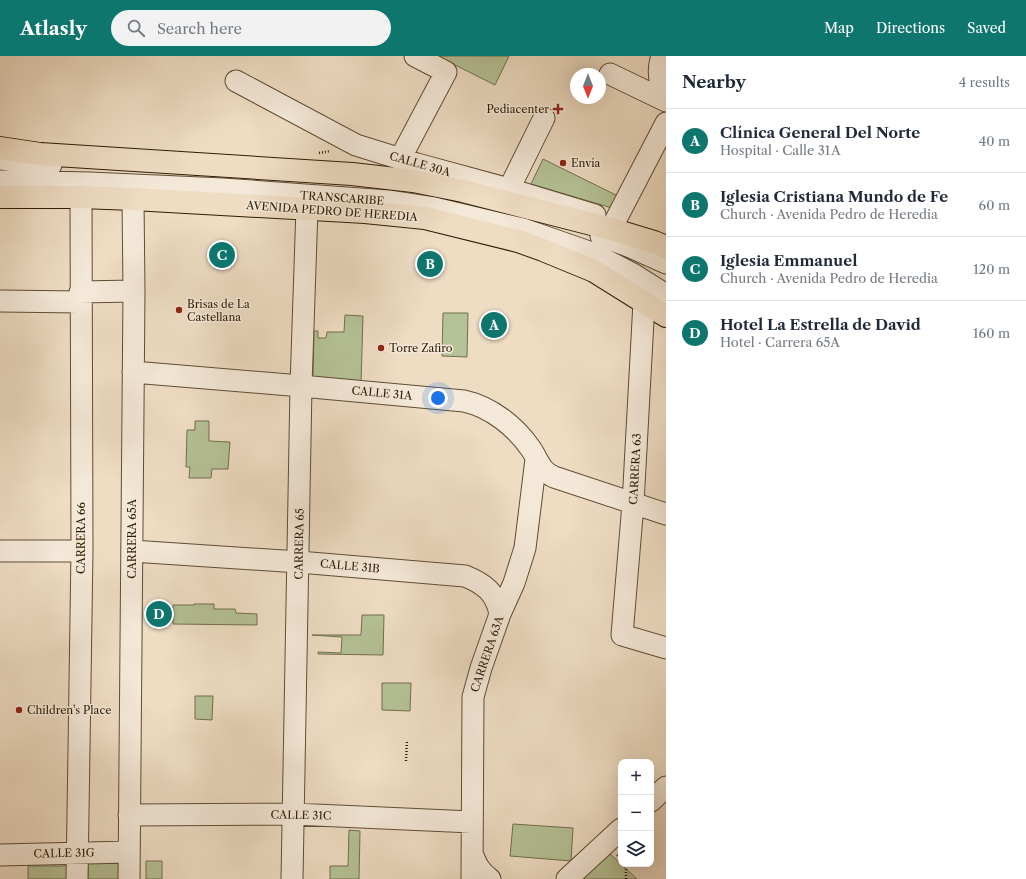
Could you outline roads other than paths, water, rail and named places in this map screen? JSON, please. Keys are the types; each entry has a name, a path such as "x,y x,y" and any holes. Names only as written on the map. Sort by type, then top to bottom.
{"highway":[{"path":"0,148 40,154 352,174 413,181 613,225 666,247"},
{"name":"AVENIDA PEDRO DE HEREDIA","path":"0,197 81,197 133,199 307,208 425,218 518,241 543,250 594,271 666,316"}],"street":[{"path":"400,159 446,72 415,56"},
{"path":"662,56 659,77 660,84 666,96"},
{"path":"610,74 666,101"},
{"name":"CALLE 30A","path":"236,81 356,145 400,159 509,189 613,225"},
{"path":"509,189 544,118"},
{"path":"613,225 666,122"},
{"name":"TRANSCARIBE","path":"0,159 46,165 323,182 411,189 580,229 628,246 666,263"},
{"name":"TRANSCARIBE","path":"0,181 90,183 223,189 388,201 434,208 523,229 592,253 622,268 666,295"},
{"name":"CARRERA 66","path":"77,879 82,551 80,297 81,197"},
{"name":"CARRERA 65A","path":"129,879 134,291 133,199"},
{"name":"CARRERA 65","path":"292,879 299,562 301,386 307,208"},
{"path":"0,302 80,297 134,291"},
{"name":"CARRERA 63","path":"644,302 633,504 622,635 666,648"},
{"name":"CALLE 31A","path":"133,372 476,403 496,414 528,444 546,474 666,514"},
{"name":"CARRERA 63A","path":"472,879 473,697 481,668 500,614 514,583 525,548 536,459"},
{"path":"0,551 82,551"},
{"name":"CALLE 31B","path":"132,551 299,562 465,576 480,584 493,595 497,601 500,614"},
{"path":"654,798 666,787"},
{"name":"CALLE 31C","path":"129,814 293,814 472,822"},
{"path":"567,879 619,831"},
{"name":"CALLE 31G","path":"0,855 129,852"},
{"path":"472,853 476,865 490,879"}],"place":[{"name":"Pediacenter","path":"558,109"},
{"name":"Envía","path":"563,163"},
{"name":"Iglesia Emmanuel","path":"222,255"},
{"name":"Iglesia Cristiana Mundo de Fe","path":"430,264"},
{"name":"Brisas de La Castellana","path":"179,310"},
{"name":"Clínica General Del Norte","path":"494,325"},
{"name":"Torre Zafiro","path":"381,348"},
{"name":"Hotel La Estrella de David","path":"159,614"},
{"name":"Children's Place","path":"19,710"}]}
